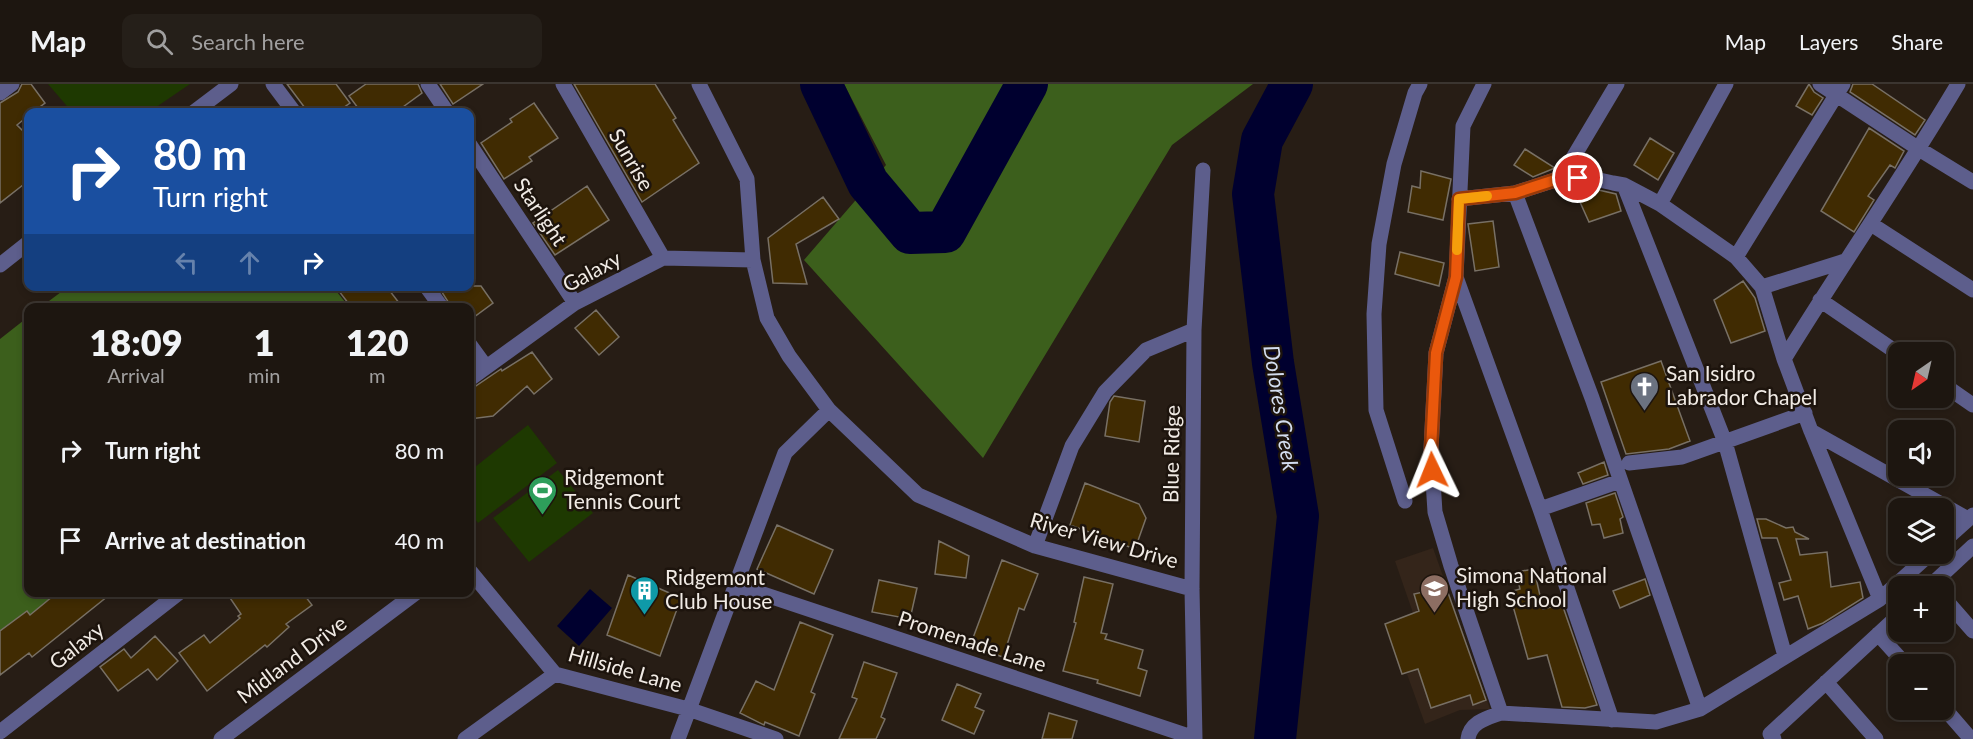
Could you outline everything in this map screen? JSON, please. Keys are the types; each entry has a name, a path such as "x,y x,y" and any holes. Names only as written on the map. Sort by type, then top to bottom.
{"street":[{"path":"0,93 12,84"},
{"path":"199,108 231,84"},
{"path":"273,84 291,108"},
{"path":"428,84 444,108"},
{"name":"Sunrise","path":"563,84 663,258"},
{"name":"River View Drive","path":"699,84 747,179 753,260 767,318 789,356 829,410 918,495 1035,546 1191,589"},
{"path":"1405,501 1376,410 1374,314 1379,244 1394,164 1415,93 1420,84"},
{"path":"1484,84 1463,126 1456,277 1436,353 1431,449 1435,512 1501,713"},
{"path":"1561,178 1617,84"},
{"path":"1660,204 1726,84"},
{"path":"1820,84 1840,89 1919,149 1973,182"},
{"path":"1784,358 1919,149 1958,84"},
{"path":"1736,257 1840,89"},
{"name":"Starlight","path":"474,152 575,303"},
{"name":"Blue Ridge","path":"1195,739 1191,589 1194,330 1203,170"},
{"path":"1459,199 1515,193 1561,178 1595,179 1624,185 1660,204 1736,257 1762,287 1784,358 1811,431 1880,599"},
{"path":"1624,185 1725,442 1785,656"},
{"path":"1515,193 1592,398 1700,709"},
{"path":"1871,224 1973,290"},
{"path":"0,265 24,246"},
{"name":"Galaxy","path":"474,376 575,303 663,258 753,260"},
{"path":"1762,287 1845,261"},
{"path":"1456,277 1540,509 1612,720"},
{"path":"1820,300 1888,346"},
{"path":"1035,546 1072,446 1105,392 1146,350 1194,330"},
{"path":"474,350 486,367"},
{"path":"1954,392 1973,405"},
{"path":"678,739 785,453 829,410"},
{"path":"1629,463 1682,457 1805,413"},
{"path":"1811,431 1971,517 1954,532"},
{"path":"1540,509 1620,481"},
{"path":"1942,576 1973,546"},
{"path":"1468,739 1469,732 1480,720 1501,713 1656,722 1700,709 1880,599 1919,564"},
{"name":"Hillside Lane","path":"474,576 555,674 688,709 776,739"},
{"name":"Promenade Lane","path":"736,585 1195,739"},
{"name":"Galaxy","path":"0,732 174,597"},
{"name":"Midland Drive","path":"221,739 410,597"},
{"path":"1954,609 1973,631"},
{"path":"1772,737 1826,682 1888,625"},
{"path":"1878,634 1896,654"},
{"path":"465,739 555,674"},
{"path":"1826,682 1876,739"},
{"path":"1954,719 1971,739"}],"shaded area":[{"name":"Simona National High School","path":"1433,548 1490,709 1460,710 1425,724 1407,674 1431,665 1395,561"},
{"path":"590,589 612,608 579,646 557,626"}],"green space":[{"path":"48,84 190,84 155,108 69,108"},
{"path":"844,84 1253,84 1172,145 983,458 804,260 886,165"},
{"path":"62,291 336,291 346,303 46,303"},
{"path":"24,320 24,597 74,597 0,653 0,339"},
{"path":"528,425 557,463 478,523 474,518 474,468"},
{"name":"Ridgemont Tennis Court","path":"558,470 593,513 529,562 493,518"}],"building":[{"path":"22,84 31,84 45,103 38,108 24,108 24,119 17,125 24,132 24,184 0,203 0,103 18,92"},
{"path":"287,84 336,84 350,103 343,108 305,108"},
{"path":"366,84 418,84 422,93 401,108 358,108 349,96"},
{"path":"440,84 483,84 453,104"},
{"path":"574,84 655,84 676,118 673,120 699,163 642,202"},
{"path":"1809,84 1814,92 1823,98 1812,115 1796,106"},
{"path":"1853,84 1872,84 1925,120 1915,135 1850,92"},
{"path":"534,103 558,138 529,157 532,161 504,179 481,143 512,122 510,119"},
{"path":"1869,128 1904,151 1895,168 1890,165 1868,196 1874,200 1854,232 1821,211"},
{"path":"1650,138 1674,153 1658,180 1634,165"},
{"path":"1525,149 1555,168 1533,177 1514,165"},
{"path":"1421,171 1451,179 1443,220 1408,212 1412,186 1420,188"},
{"path":"587,186 609,220 555,255 533,223"},
{"path":"1594,189 1616,194 1621,211 1589,222 1575,191"},
{"path":"823,197 839,219 796,244 807,284 773,283 768,238"},
{"path":"1493,221 1499,267 1475,271 1468,224"},
{"path":"1400,252 1444,263 1439,286 1395,274"},
{"path":"1743,281 1755,298 1765,331 1731,343 1714,300"},
{"path":"474,286 481,286 493,303 474,317 474,303 449,303 441,291 474,291"},
{"path":"339,291 390,291 399,303 348,303"},
{"path":"596,310 619,337 599,355 575,328"},
{"path":"532,352 552,379 534,394 527,386 493,416 474,418 474,387 501,369 502,371"},
{"name":"San Isidro Labrador Chapel","path":"1661,361 1690,441 1669,449 1626,454 1601,382"},
{"path":"1114,396 1145,401 1139,442 1105,436 1110,402"},
{"path":"1604,462 1608,475 1583,484 1578,473"},
{"path":"1085,483 1139,504 1146,518 1135,549 1070,525"},
{"path":"1615,493 1623,517 1620,519 1623,533 1604,538 1600,524 1592,525 1586,503"},
{"path":"1757,519 1766,519 1786,528 1793,527 1795,532 1809,539 1796,539 1800,555 1827,552 1831,587 1860,582 1863,598 1823,623 1808,629 1798,596 1784,600 1779,583 1791,580 1777,538 1762,538"},
{"path":"777,525 833,550 814,594 757,569"},
{"path":"939,541 969,556 966,578 935,574"},
{"path":"1002,560 1038,574 1024,610 1019,608 1003,657 970,646"},
{"path":"1534,569 1543,609 1562,604 1597,705 1585,708 1562,707 1547,655 1528,659 1509,592 1520,589 1516,572"},
{"name":"Ridgemont Club House","path":"628,575 681,598 660,656 607,635"},
{"path":"1084,577 1113,584 1101,633 1107,634 1105,639 1143,650 1138,668 1147,671 1140,696 1097,683 1098,680 1063,671 1076,623 1074,622"},
{"path":"1645,579 1650,595 1620,608 1613,591"},
{"path":"879,580 917,588 910,619 872,612"},
{"name":"Simona National High School","path":"1446,587 1486,700 1473,705 1470,695 1431,708 1418,669 1402,674 1385,624 1419,611 1414,594"},
{"path":"52,597 107,597 32,657 29,653 0,675 0,631 27,611 30,615"},
{"path":"229,597 306,597 312,605 286,624 289,627 267,647 265,645 207,691 179,653 204,635 210,643 240,618 238,616 241,614"},
{"path":"800,622 833,635 811,692 815,694 799,736 765,722 764,725 740,713 756,681 774,690"},
{"path":"155,636 178,661 157,680 148,669 118,691 100,667 124,649 131,658"},
{"path":"864,662 897,673 881,717 885,719 876,739 839,739 857,699 852,697"},
{"path":"957,684 981,694 975,707 984,711 974,734 942,720"},
{"path":"1049,713 1077,721 1072,739 1042,739"}],"waterway":[{"name":"Dolores Creek","path":"821,84 868,183 910,233 945,232 1027,84"},
{"name":"Dolores Creek","path":"1275,739 1298,516 1273,363 1253,194 1262,140 1292,84"}],"slow traffic":[{"path":"1457,250 1459,199 1487,196"}],"place":[{"name":"San Isidro Labrador Chapel","path":"1645,412"},
{"name":"Ridgemont Tennis Court","path":"543,516"},
{"name":"Simona National High School","path":"1435,614"},
{"name":"Ridgemont Club House","path":"644,616"}],"route":[{"path":"1432,470 1436,353 1456,277 1459,199 1515,193 1561,178 1578,178"}]}
